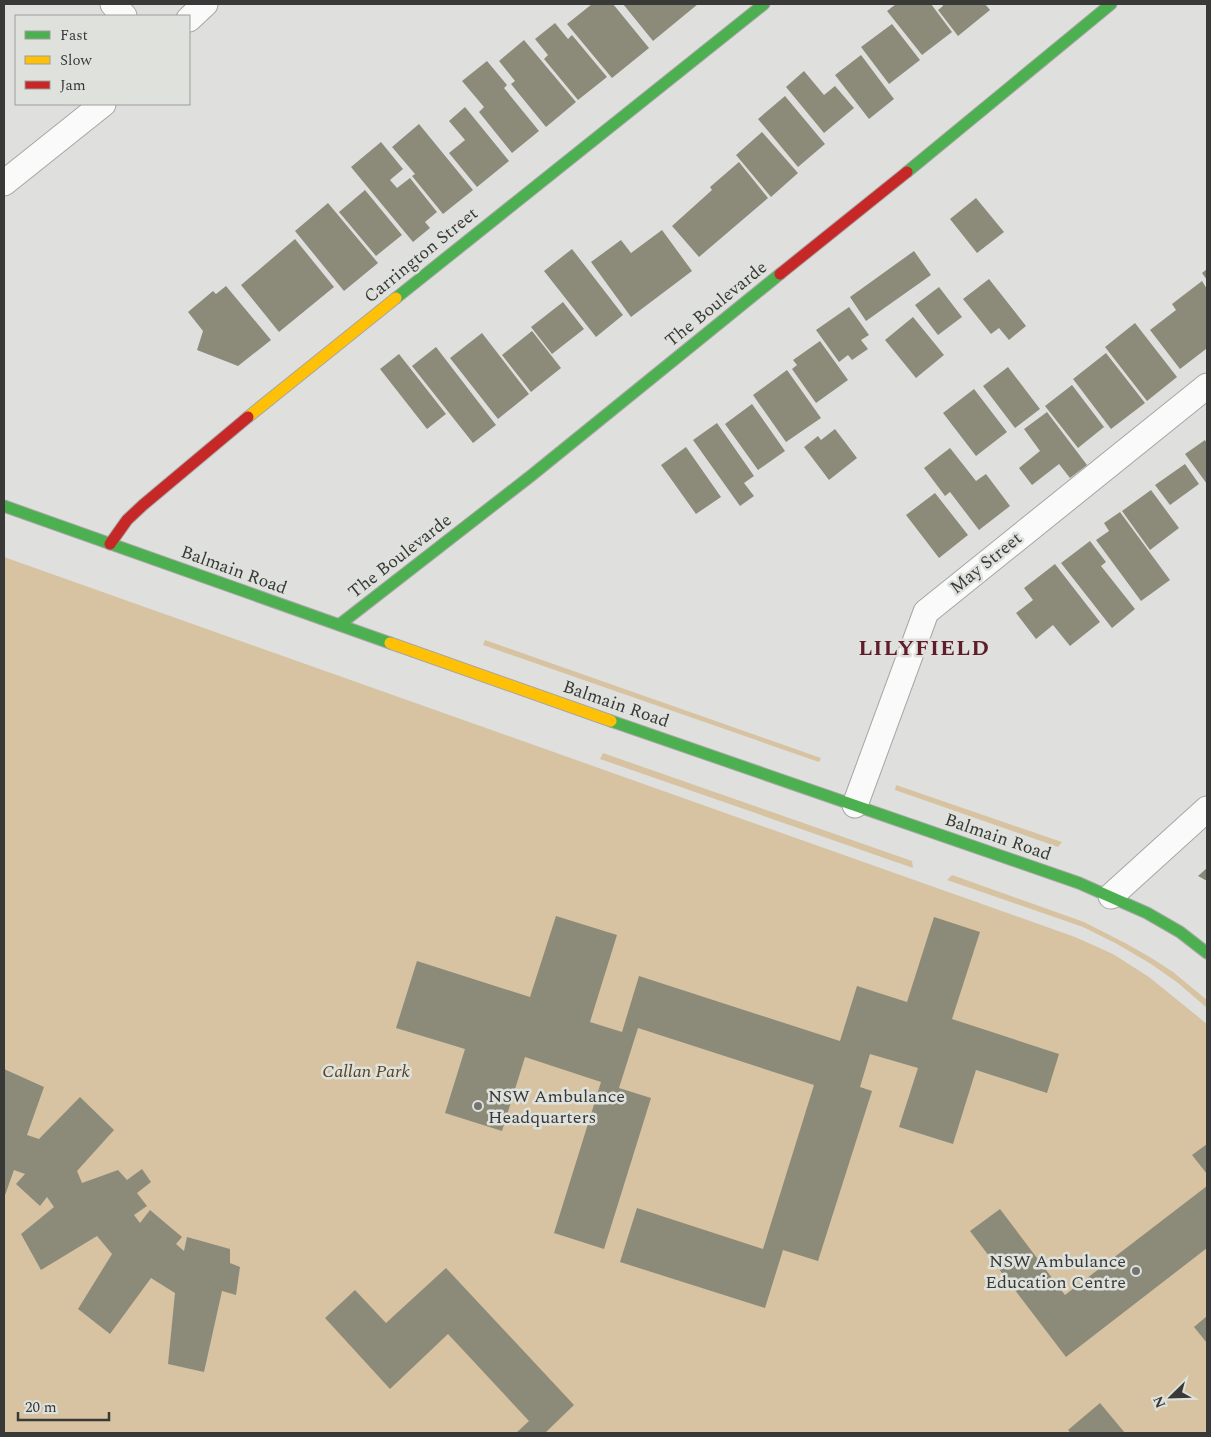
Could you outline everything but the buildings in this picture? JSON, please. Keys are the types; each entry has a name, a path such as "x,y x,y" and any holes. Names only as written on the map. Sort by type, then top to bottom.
{"street":[{"path":"113,4 123,15"},
{"path":"190,18 205,4"},
{"name":"Carrington Street","path":"110,544 127,520 143,505 282,389 764,4"},
{"name":"The Boulevarde","path":"339,625 532,475 944,142 1111,4"},
{"path":"4,183 102,105"},
{"name":"May Street","path":"855,805 926,612 1207,386"},
{"name":"Balmain Road","path":"4,506 1079,883 1147,913 1180,932 1207,953"},
{"path":"1111,896 1207,809"}],"green space":[{"name":"Callan Park","path":"4,557 1075,937 1113,954 1149,977 1207,1024 1207,1433 4,1433"},
{"path":"485,640 821,758 819,762 483,645"},
{"path":"603,753 912,861 913,868 600,759"},
{"path":"896,785 1062,842 1058,847 895,790"},
{"path":"952,875 1084,922 1127,944 1173,972 1207,1000 1207,1008 1178,983 1117,944 1083,927 947,880"}],"traffic: fast":[{"path":"396,298 764,4"},
{"path":"907,172 1111,4"},
{"path":"339,625 532,475 780,274"},
{"path":"4,506 390,643"},
{"path":"611,721 1079,883 1147,913 1180,932 1207,953"}],"traffic: slow":[{"path":"248,417 396,298"},
{"path":"390,643 611,721"}],"traffic: jam":[{"path":"780,274 907,172"},
{"path":"110,544 127,520 143,505 248,417"}],"place":[{"name":"NSW Ambulance Headquarters","path":"478,1106"},
{"name":"NSW Ambulance Education Centre","path":"1136,1271"}],"district":[{"name":"LILYFIELD","path":"924,648"}]}
